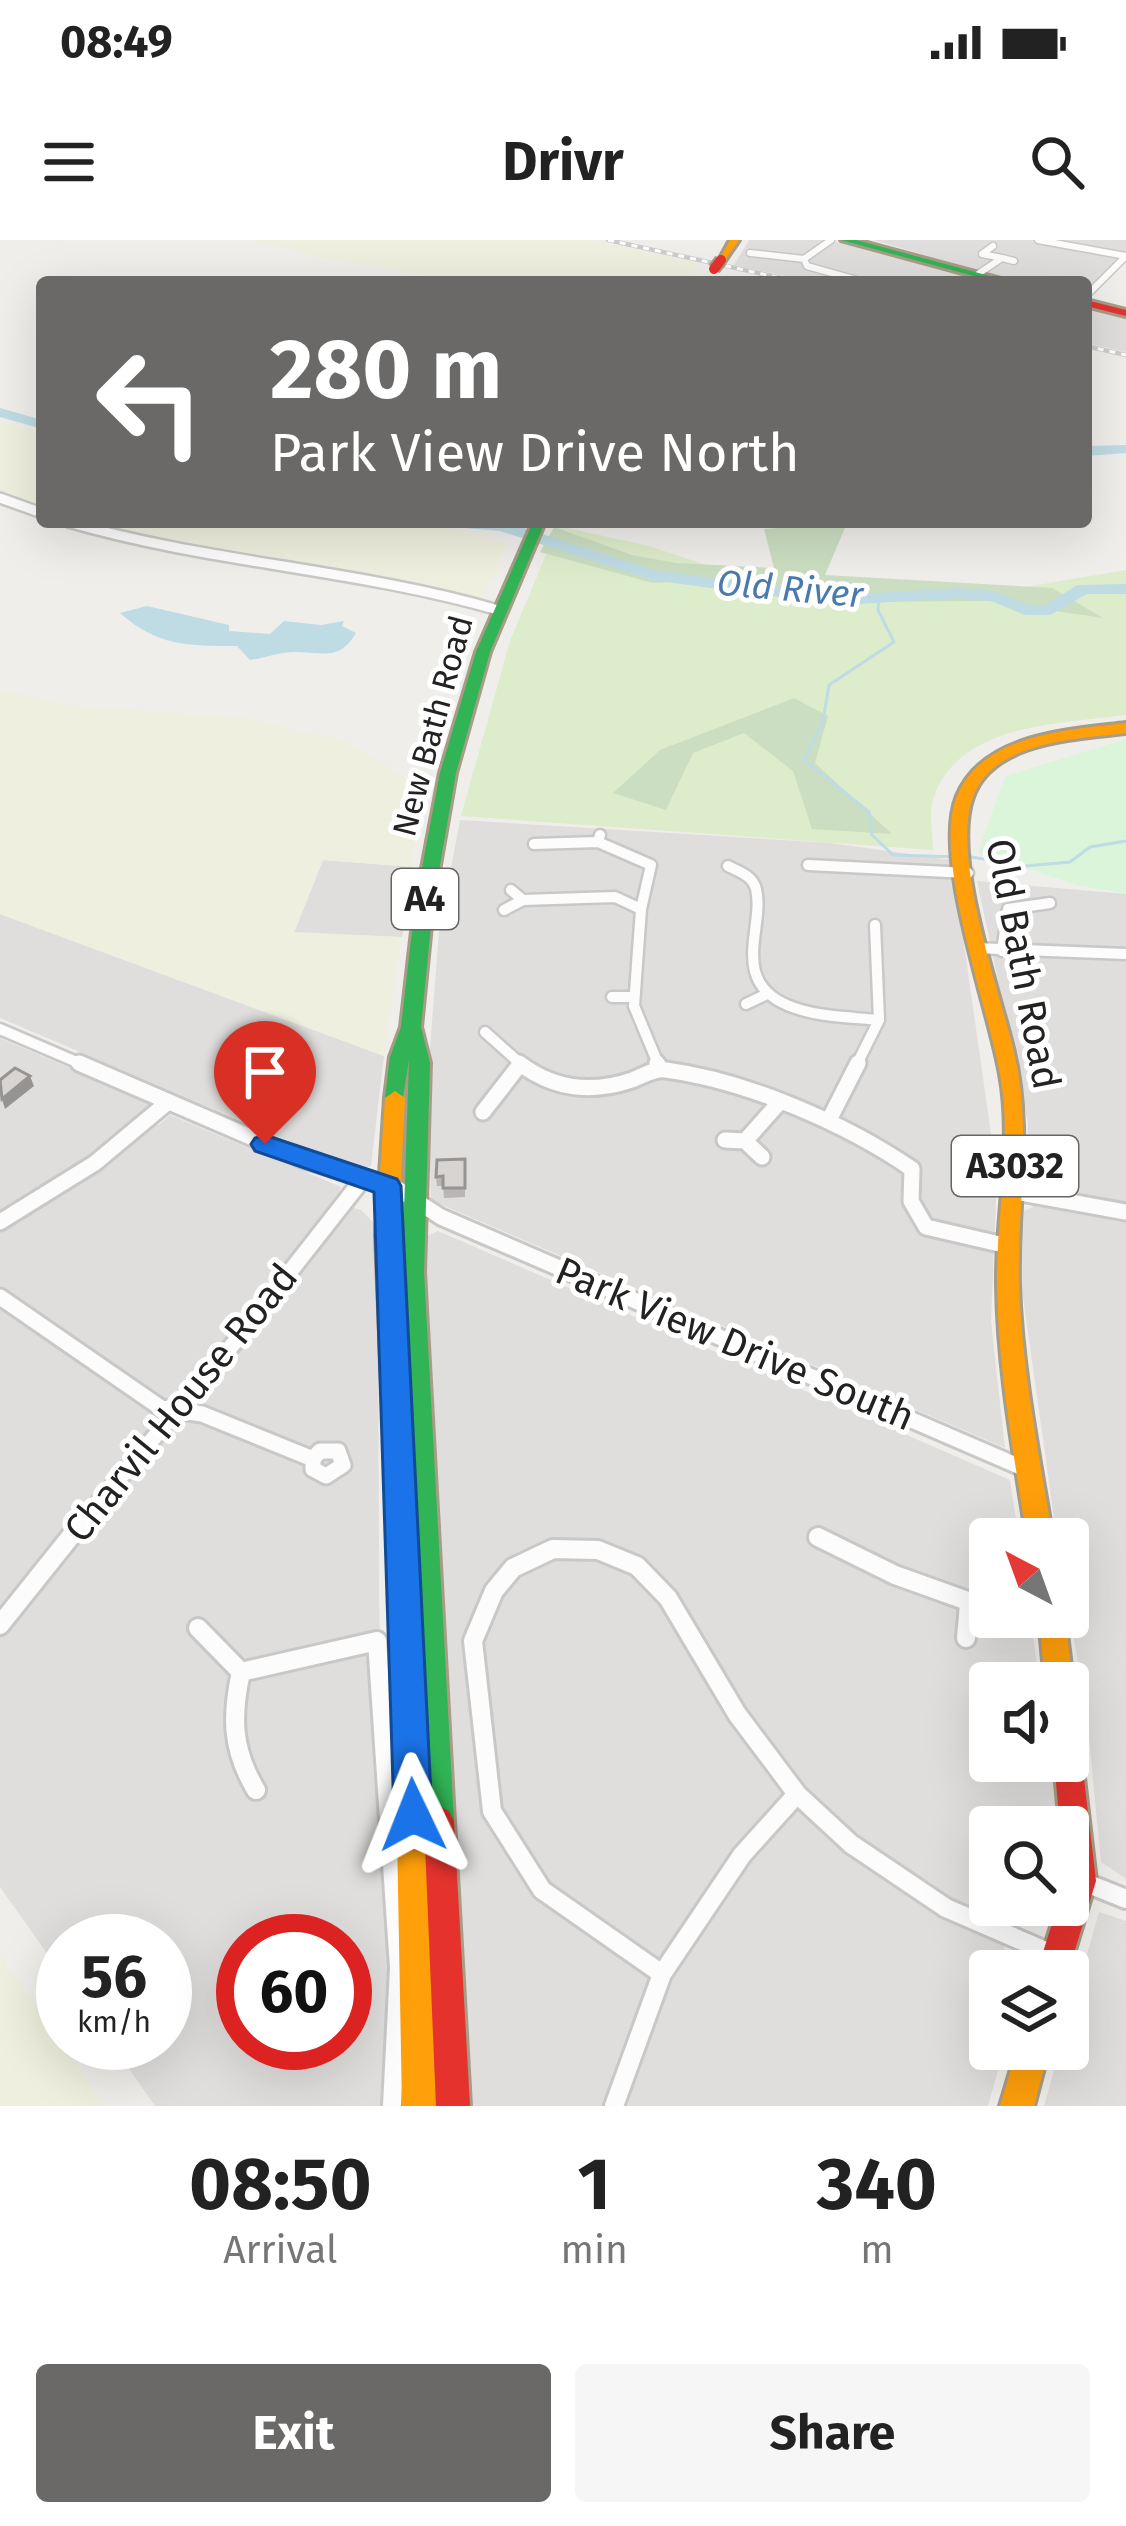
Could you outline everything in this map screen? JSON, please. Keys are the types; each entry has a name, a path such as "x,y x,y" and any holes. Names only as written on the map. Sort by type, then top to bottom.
{"main road":[{"path":"858,241 978,274 1007,276"},
{"path":"713,270 742,247"},
{"path":"1092,305 1126,314"},
{"name":"New Bath Road","path":"418,2106 408,1669 388,1186 400,1057 411,1027 424,905 448,773 498,610 536,528"},
{"name":"Old Bath Road","path":"1030,1472 1018,1392 1008,1246 1015,1192 1014,1100 975,949 963,800 988,766 1045,743 1126,728"},
{"name":"New Bath Road","path":"411,1027 420,1063 413,1254 453,2106"},
{"name":"A3032","path":"1030,1472 1037,1518"},
{"path":"1017,2106 1027,2070"}],"street":[{"path":"742,247 804,259 831,240"},
{"path":"1038,240 1126,256 1092,299"},
{"path":"993,246 982,254 1002,258"},
{"path":"978,274 1002,258"},
{"path":"1002,258 1007,276"},
{"path":"804,259 807,266 844,276"},
{"path":"0,498 36,511"},
{"path":"89,528 123,538 424,589 498,610"},
{"path":"534,844 598,838 651,865 630,997 636,1030 660,1068"},
{"path":"808,865 840,860 966,863"},
{"path":"728,866 747,874 756,888 760,917 752,959 765,994 808,1012 879,1020"},
{"path":"512,890 523,899"},
{"path":"504,910 523,899 615,897 641,910"},
{"path":"1002,951 1008,909 1050,904"},
{"path":"830,1120 879,1020 880,956 875,925"},
{"path":"975,949 1126,954"},
{"path":"880,956 896,955"},
{"path":"746,1004 765,994"},
{"path":"612,997 630,997"},
{"name":"Park View Drive South","path":"0,1029 168,1102 362,1180 388,1186 441,1217 1030,1472"},
{"path":"485,1032 518,1067 579,1092 627,1085 660,1068 830,1120 879,1143 912,1169 911,1201 926,1227 1008,1246"},
{"path":"483,1112 518,1067"},
{"path":"0,1222 95,1163 168,1102"},
{"path":"746,1141 777,1105"},
{"path":"725,1140 746,1141 762,1157"},
{"name":"Charvil House Road","path":"0,1625 362,1180"},
{"path":"388,1186 406,1214 413,1254"},
{"path":"1015,1192 1126,1212"},
{"path":"417,1228 441,1217"},
{"path":"0,1298 160,1408 202,1414 313,1459"},
{"path":"818,1537 846,1562 969,1604 966,1638"},
{"path":"662,1974 542,1890 492,1811 473,1641 494,1591 513,1568 553,1549 598,1550 637,1567 668,1598 736,1714 797,1794 890,1874 1028,1950"},
{"path":"198,1628 241,1672"},
{"path":"241,1672 377,1641 399,1968 392,2106"},
{"path":"241,1672 229,1719 237,1753 256,1790"},
{"path":"614,2106 662,1974 742,1855 797,1794"},
{"path":"1089,1884 1126,1899"}],"shaded area":[{"path":"749,240 828,240 975,276 786,276 734,265"},
{"path":"873,240 1126,240 1126,253 1092,287 1092,276 996,276"},
{"path":"1092,307 1126,316 1126,352 1092,344"},
{"path":"460,820 831,843 952,860 997,1176 991,1321 1005,1448 431,1200 427,1087 439,931"},
{"path":"323,860 413,867 402,937 294,933"},
{"path":"977,881 1126,894 1126,1879 1101,1862 1089,1739 1089,1662 1078,1662 1074,1638 1089,1638 1089,1518 1054,1518 1021,1283 1024,1211 1033,1207 1033,1188 1026,1183 1028,1122"},
{"path":"0,914 384,1056 371,1166 357,1170 0,1018"},
{"path":"0,1038 154,1104 142,1121 159,1125 170,1115 341,1187 335,1202 361,1210 378,1227 379,1601 395,2106 155,2106 130,2070 192,2070 192,1914 36,1914 36,1938 0,1887"},
{"path":"438,1231 1010,1480 1016,1518 969,1518 969,1638 1033,1638 1037,1662 969,1662 969,1782 1054,1782 1058,1806 969,1806 969,1926 1012,1926 1005,1950 969,1950 969,2070 998,2070 988,2106 464,2106 422,1377 425,1237"},
{"path":"1099,1912 1126,1921 1126,2106 1044,2106 1054,2070 1089,2070 1088,1950"}],"green space":[{"path":"254,240 591,240 698,263 689,276 425,276 312,256"},
{"path":"0,421 36,431 36,505 0,494"},
{"path":"106,528 448,528 508,543 481,599 435,585 124,535"},
{"path":"557,528 649,546 721,570 1019,588 1126,570 1126,715 1012,732 962,757 944,777 932,803 933,850 461,816 510,641"},
{"path":"557,528 632,555 676,563 774,568 764,529 845,528 825,575 1052,588 1103,618 988,601 826,602 702,580 653,583 540,552"},
{"path":"0,689 67,705 246,718 346,741 418,785 413,867 323,860 294,932 402,937 384,1056 0,914"},
{"path":"794,698 828,716 815,763 892,834 812,829 793,771 744,733 693,753 666,810 613,793 660,750"},
{"path":"1126,739 1126,894 1077,885 978,852 1005,776"},
{"path":"0,1954 36,2006 36,2070 80,2070 105,2106 0,2106"}],"water":[{"path":"147,606 229,625 229,631 270,634 284,621 321,625 344,621 342,626 356,633 344,648 331,653 292,652 250,660 237,646 160,638 120,613"}],"building":[{"path":"15,1068 30,1076 2,1099 0,1080"},
{"path":"465,1159 465,1188 443,1188 443,1176 436,1177 437,1160"}],"waterway":[{"path":"0,412 36,423"},
{"path":"1092,451 1126,449"},
{"name":"Old River","path":"508,528 651,575 840,600 959,593 994,596 1025,610 1050,610 1083,589 1126,589"},
{"path":"879,598 878,610 894,642 829,685 823,721 804,760 869,812 872,835 893,855 960,857"},
{"path":"971,857 1025,866 1070,862 1090,847 1126,841"}],"railway":[{"path":"608,240 772,276"},
{"path":"1092,347 1126,355"}],"traffic: fast":[{"path":"845,240 984,276"},
{"path":"395,1098 400,1057 411,1027 424,905 448,773 483,652 536,528"},
{"path":"411,1027 420,1063 413,1272 439,1821"}],"traffic: slow":[{"path":"721,260 735,240"},
{"path":"1037,1518 1010,1317 1014,1101 966,892 960,821 965,796 993,762 1058,737 1126,728"},
{"path":"395,1098 387,1236 408,1669 419,2106"},
{"path":"1054,1638 1057,1662"},
{"path":"1017,2106 1027,2070"}],"traffic: jam":[{"path":"714,269 721,260"},
{"path":"1092,304 1126,313"},
{"path":"1060,1950 1081,1881 1070,1782"},
{"path":"439,1821 453,2106"}],"route":[{"path":"265,1144 388,1186 413,1815"}]}
